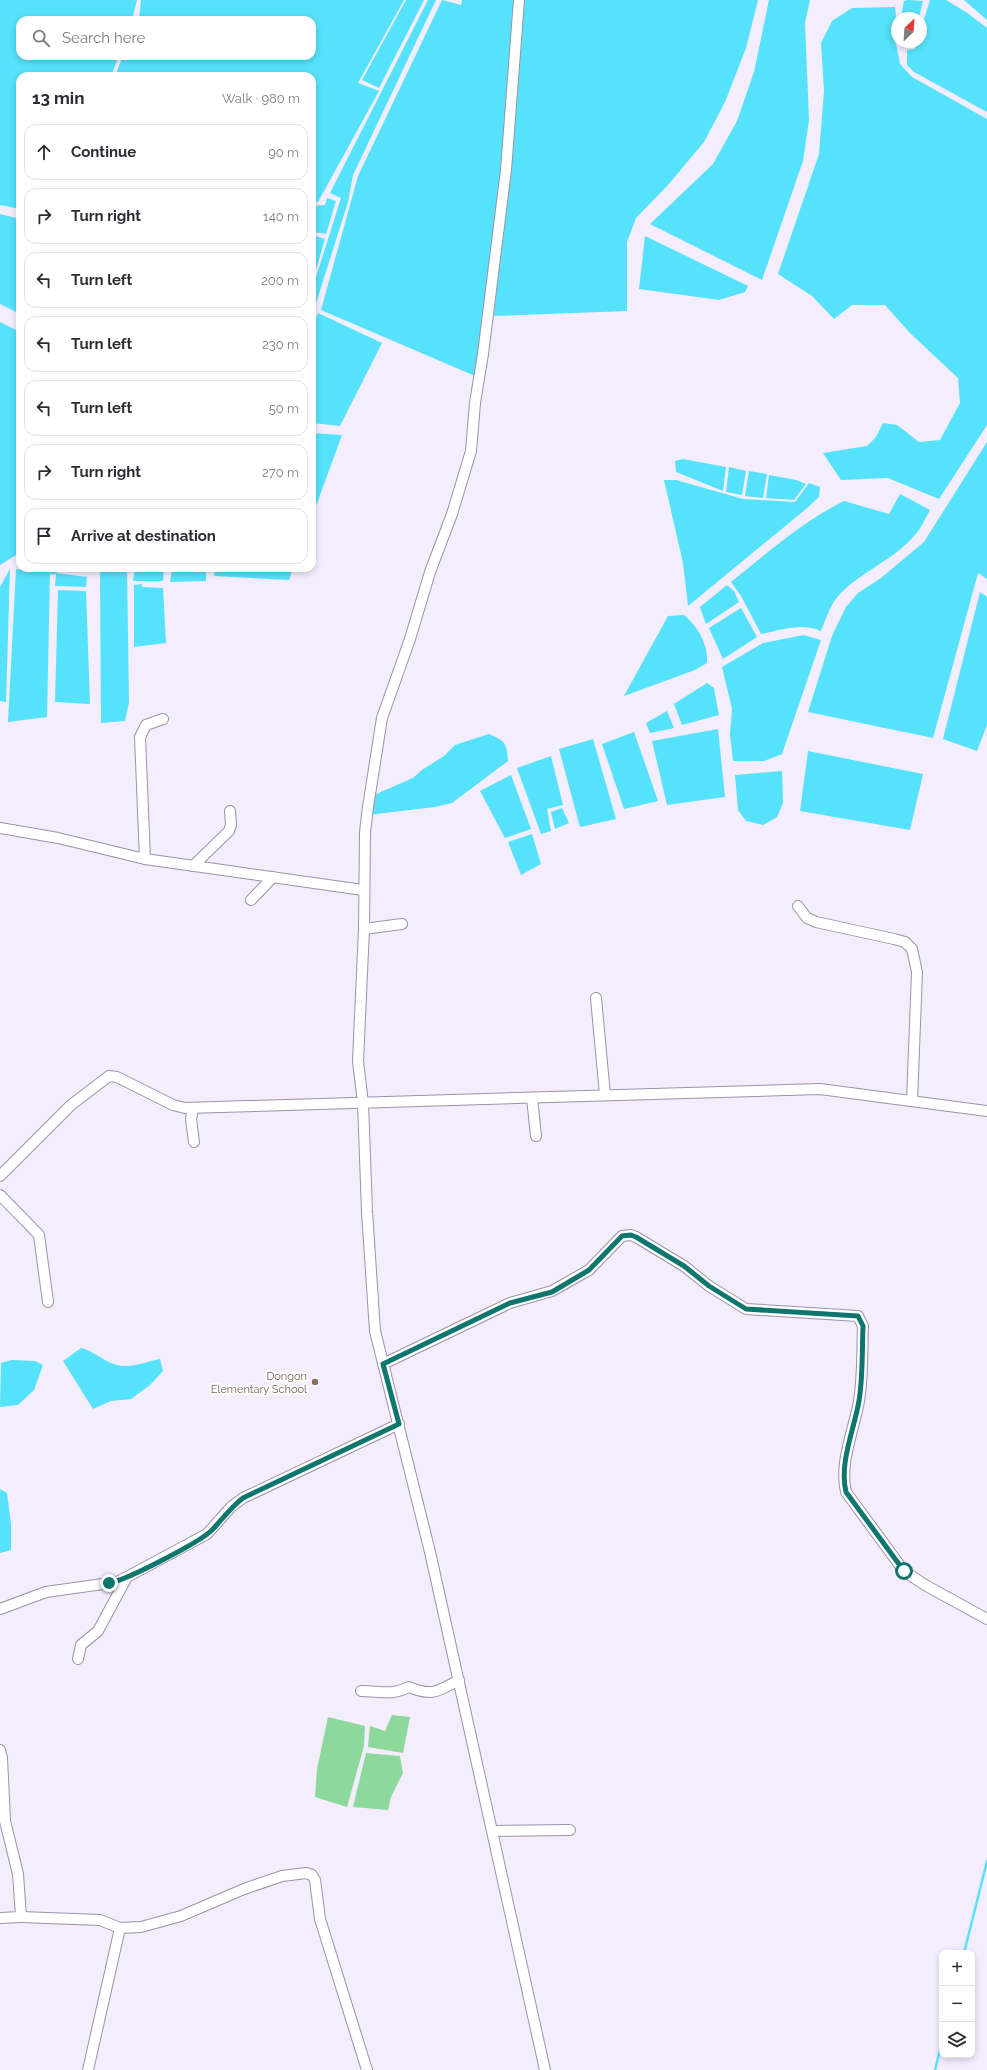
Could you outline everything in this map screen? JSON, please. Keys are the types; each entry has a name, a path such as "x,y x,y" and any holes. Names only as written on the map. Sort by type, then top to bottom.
{"street":[{"path":"519,0 506,170 483,354 475,403 471,452 452,514 430,572 410,639 382,718 365,832 363,890 364,929 358,1061 364,1103 367,1212 375,1331 399,1424 459,1680 545,2070"},
{"path":"145,859 140,737 146,725 163,719"},
{"path":"193,866 228,831 231,825 230,811"},
{"path":"0,828 58,838 145,859 363,890"},
{"path":"252,900 273,876"},
{"path":"798,906 807,918 816,922 905,942 912,950 917,972 912,1101"},
{"path":"364,929 402,924"},
{"path":"596,998 605,1096"},
{"path":"0,1176 71,1105 109,1076 117,1078 173,1105 193,1108 820,1089 987,1111"},
{"path":"532,1098 536,1136"},
{"path":"193,1108 191,1119 194,1142"},
{"path":"0,1195 39,1236 48,1302"},
{"path":"383,1364 510,1303 552,1292 589,1270 608,1248 625,1235 636,1237 677,1262 709,1286 746,1309 858,1316 863,1326 860,1400 845,1467 844,1484 846,1492 904,1571 924,1586 987,1620"},
{"path":"0,1608 46,1592 117,1582 207,1534 231,1507 243,1498 399,1424"},
{"path":"78,1659 81,1646 98,1632 127,1577"},
{"path":"360,1692 378,1691 396,1693 409,1687 428,1693 436,1692 459,1680"},
{"path":"0,1750 5,1821 18,1874 21,1917"},
{"path":"493,1831 570,1830"},
{"path":"0,1918 21,1917 100,1920 120,1928 152,1925 181,1916 244,1889 282,1876 306,1873 312,1875 315,1880 320,1919 367,2070"},
{"path":"88,2070 120,1928"}],"green space":[{"path":"392,1715 410,1717 403,1753 368,1747 370,1726 385,1731"},
{"path":"328,1717 365,1726 364,1746 347,1807 315,1797 317,1769"},
{"path":"366,1753 400,1756 403,1773 391,1797 388,1810 353,1807"}],"water":[{"path":"0,0 137,0 133,16 16,16 16,60 117,60 113,72 16,72 16,208 0,205"},
{"path":"141,0 404,0 358,83 379,91 318,202 316,202 316,72 117,72 121,60 316,60 316,16 139,16"},
{"path":"406,0 424,0 379,88 362,80"},
{"path":"428,0 436,0 353,175 348,202 316,303 316,277 341,198 330,193"},
{"path":"442,0 461,5 462,0 515,0 502,169 475,376 321,310 358,176"},
{"path":"524,0 758,0 746,48 725,102 704,142 668,185 636,218 627,242 627,311 494,316"},
{"path":"769,0 810,0 805,23 809,120 803,161 762,280 650,224 713,164 737,121 754,72"},
{"path":"930,0 946,0 966,12 987,28 987,112 914,72 907,65 907,50 927,48 926,12"},
{"path":"964,0 987,0 987,20"},
{"path":"904,1 923,1 920,12 902,12"},
{"path":"895,7 896,12 891,12 891,48 897,48 900,64 912,77 987,119 987,425 939,499 888,478 841,480 823,453 867,446 876,437 883,423 897,425 919,442 940,440 960,403 958,378 910,333 885,305 852,305 834,319 812,296 778,274 819,154 824,91 821,43 832,21 852,8"},
{"path":"327,198 336,201 326,234 316,232 316,206 325,205"},
{"path":"0,214 16,218 16,312 0,304"},
{"path":"316,236 325,239 316,270"},
{"path":"645,236 748,286 745,292 719,300 639,289"},
{"path":"318,313 382,343 340,426 316,423 316,319"},
{"path":"0,322 16,330 16,555 0,565"},
{"path":"316,433 342,435 316,506"},
{"path":"987,442 987,579 978,573 933,738 808,712 832,636 846,607 858,593 881,578 924,542"},
{"path":"683,459 726,467 723,491 676,472 675,461"},
{"path":"729,467 746,471 742,495 726,492"},
{"path":"749,471 767,474 763,498 745,496"},
{"path":"769,475 796,480 806,484 794,500 766,498"},
{"path":"664,480 676,480 743,499 795,502 809,483 820,487 819,497 806,509 688,606 683,563"},
{"path":"900,494 930,510 923,524 905,545 853,582 835,600 821,631 814,628 799,627 761,634 741,596 731,582 799,528 844,501 889,514"},
{"path":"10,569 6,702 0,701 0,587"},
{"path":"16,569 16,572 50,573 47,717 8,722"},
{"path":"100,572 127,572 129,702 125,721 101,723"},
{"path":"134,572 164,572 163,581 133,581"},
{"path":"171,572 206,572 206,581 170,582"},
{"path":"214,572 292,572 289,580 214,576"},
{"path":"56,573 87,577 86,587 55,586"},
{"path":"142,584 142,587 163,588 166,643 134,647 134,585"},
{"path":"727,585 734,591 739,602 706,624 700,607"},
{"path":"58,590 86,591 90,704 55,702"},
{"path":"980,592 987,597 987,725 977,751 943,739"},
{"path":"741,608 757,637 723,659 709,628"},
{"path":"684,615 694,625 701,636 706,649 707,663 695,670 624,696 668,616"},
{"path":"804,635 821,640 782,754 764,761 733,761 730,734 732,709 722,667 763,643"},
{"path":"707,683 714,688 719,715 682,725 674,704"},
{"path":"667,711 674,728 650,733 646,723"},
{"path":"718,729 725,797 667,805 652,741"},
{"path":"634,732 658,801 624,809 602,744"},
{"path":"489,734 504,743 507,750 508,761 452,803 435,807 368,815 374,795 413,778 422,770 444,756 455,745"},
{"path":"593,739 616,819 580,827 559,749"},
{"path":"808,751 923,774 910,830 800,811"},
{"path":"551,756 563,805 547,809 551,831 541,834 517,768"},
{"path":"782,771 783,803 777,817 763,825 746,821 738,810 735,775"},
{"path":"511,775 531,829 505,838 480,791"},
{"path":"562,808 569,823 555,829 551,812"},
{"path":"532,834 541,864 521,875 508,842"},
{"path":"81,1348 86,1349 112,1364 122,1366 160,1359 163,1371 150,1385 131,1399 111,1401 93,1409 63,1361"},
{"path":"12,1360 35,1361 43,1365 34,1390 18,1405 0,1407 1,1363"},
{"path":"0,1489 7,1493 11,1524 11,1550 0,1553"}],"waterway":[{"path":"965,1950 987,1861"},
{"path":"935,2070 939,2054"}],"place":[{"name":"Dongon Elementary School","path":"315,1382"}],"route":[{"path":"109,1583 117,1582 196,1541 212,1530 231,1507 243,1498 399,1424 383,1364 510,1303 552,1292 589,1270 608,1248 625,1235 636,1237 684,1266 709,1286 746,1309 858,1316 863,1326 860,1400 845,1467 844,1484 846,1492 904,1571"}]}
